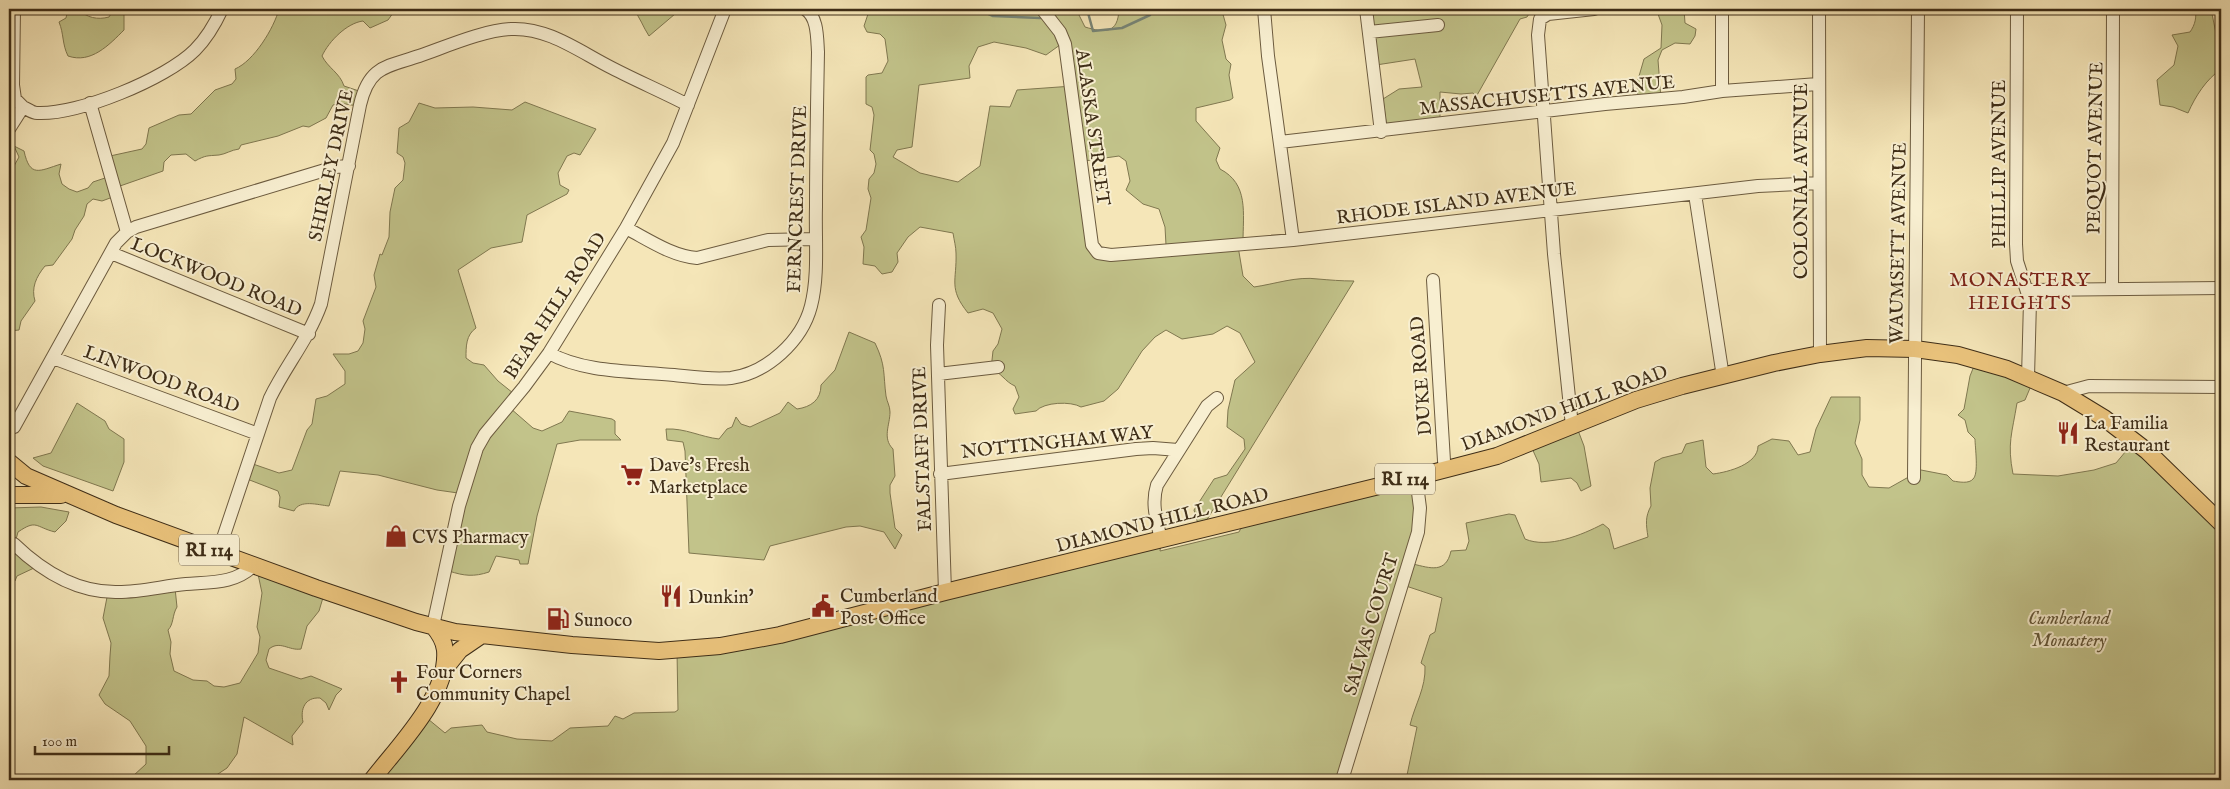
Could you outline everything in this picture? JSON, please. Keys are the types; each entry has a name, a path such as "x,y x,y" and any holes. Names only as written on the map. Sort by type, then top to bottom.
{"main road":[{"name":"DIAMOND HILL ROAD","path":"9,462 26,476 116,515 379,611 455,632 638,650 698,649 741,644 780,635 945,592 1497,456 1651,395 1696,382 1723,377 1774,363 1866,348 1915,349 1984,362 2028,377 2063,393 2104,418 2147,451 2221,523"},
{"name":"DIAMOND HILL ROAD","path":"9,495 68,495"},
{"path":"433,626 439,634 445,649 444,670"},
{"path":"372,780 427,711 444,670 460,650 482,635"}],"street":[{"path":"14,9 13,85 15,99 23,107 35,113 65,110 134,88 178,64 206,37 222,9"},
{"name":"BEAR HILL ROAD","path":"433,626 459,506 477,448 485,434 524,387 548,353 626,228 674,143 725,9"},
{"name":"FERNCREST DRIVE","path":"548,353 574,365 707,378 732,378 748,373 775,358 787,348 803,327 812,304 815,279 818,52 815,24 805,9"},
{"name":"ALASKA STREET","path":"1042,9 1060,32 1065,44 1092,245 1098,253"},
{"path":"1264,9 1268,56 1293,240"},
{"path":"1366,9 1381,132"},
{"path":"1572,426 1565,372 1539,54 1540,19 1548,14 1594,9"},
{"path":"1722,9 1722,91"},
{"name":"COLONIAL AVENUE","path":"1819,9 1820,354"},
{"name":"WAUMSETT AVENUE","path":"1914,478 1918,9"},
{"name":"PHILLIP AVENUE","path":"2016,9 2016,244 2017,261 2031,308 2028,377"},
{"name":"PEQUOT AVENUE","path":"2112,288 2113,9"},
{"path":"1369,32 1438,26"},
{"name":"SHIRLEY DRIVE","path":"218,553 270,398 278,381 309,334 321,304 363,90 373,74 389,66 487,33 509,29 523,29 550,36 688,104"},
{"name":"MASSACHUSETTS AVENUE","path":"1280,142 1381,132 1722,91 1818,84"},
{"path":"90,103 127,232"},
{"path":"9,129 23,107"},
{"path":"14,427 116,243 127,232 136,227 335,167 349,166"},
{"name":"RHODE ISLAND AVENUE","path":"1098,253 1111,255 1293,240 1758,186 1819,183"},
{"path":"1695,194 1723,377"},
{"path":"626,228 672,252 685,257 697,258 762,240 815,240"},
{"name":"LOCKWOOD ROAD","path":"111,253 309,334"},
{"name":"DUKE ROAD","path":"1433,280 1444,461 1448,469"},
{"path":"2027,290 2221,288"},
{"name":"FALSTAFF DRIVE","path":"939,305 937,345 945,592"},
{"name":"LINWOOD ROAD","path":"53,358 258,434"},
{"path":"938,374 998,367"},
{"path":"2063,393 2090,386 2221,387"},
{"path":"1162,540 1154,506 1157,485 1207,406 1217,398"},
{"name":"NOTTINGHAM WAY","path":"940,474 1136,449 1178,450"},
{"name":"SALVAS COURT","path":"1342,780 1418,532 1420,508 1416,477"},
{"path":"14,544 38,566 54,576 98,590 118,592 222,581 245,575 254,566"}],"green space":[{"path":"68,9 79,9 92,18 101,18 109,17 114,9 124,9 124,30 99,52 84,57 68,56 59,22 66,18"},
{"path":"279,9 396,9 388,20 370,28 363,21 351,25 329,44 322,56 340,78 344,86 365,93 363,107 340,103 333,105 326,118 309,127 303,126 278,136 241,145 239,149 207,156 195,161 186,154 171,155 164,162 163,171 120,186 121,194 102,201 93,199 87,204 84,216 75,230 72,239 53,265 45,266 39,274 34,287 35,301 21,321 19,330 9,331 9,175 19,157 14,146 24,151 26,160 33,169 41,170 61,164 59,174 62,184 77,192 88,188 93,182 114,175 110,156 142,149 146,144 149,128 179,115 191,114 215,90 232,84 236,79 235,69 256,52 273,25"},
{"path":"633,9 676,9 675,14 649,36"},
{"path":"865,9 971,9 978,12 996,13 1001,9 1076,9 1085,27 1104,31 1109,30 1116,23 1119,9 1212,9 1222,11 1226,25 1222,40 1226,59 1231,64 1229,75 1233,98 1196,108 1196,121 1220,148 1216,160 1220,169 1229,175 1240,191 1243,210 1243,243 1238,246 1243,276 1254,287 1310,278 1354,281 1200,531 1194,510 1214,479 1227,475 1245,449 1244,439 1227,427 1228,410 1235,380 1255,362 1240,333 1227,326 1213,334 1182,339 1166,330 1155,337 1142,351 1118,389 1104,401 1081,407 1071,404 1051,404 1036,411 1015,414 1013,409 1019,397 1015,386 998,372 991,369 993,351 998,344 1002,329 993,313 983,309 968,313 958,297 955,284 956,253 953,233 920,227 908,237 897,253 898,262 892,272 882,274 875,266 863,264 864,247 861,237 866,230 871,198 868,189 869,179 874,173 876,164 874,154 870,150 874,115 872,107 866,104 866,77 882,73 888,61 885,39 880,34 867,32 864,26 868,14","holes":["994,42 1026,48 1046,55 1064,42 1073,86 1017,90 1010,107 990,106 980,166 958,182 920,173 893,157 897,150 912,147 919,85 970,78 969,66 978,47","1119,156 1126,161 1130,181 1126,190 1143,204 1159,209 1165,227 1166,245 1097,252 1084,161"]},
{"path":"1368,9 1401,9 1409,13 1421,9 1532,9 1527,17 1520,19 1476,97 1473,93 1440,92 1440,124 1387,130 1383,99 1399,89 1422,87 1415,59 1376,65"},
{"path":"1648,9 1684,9 1685,23 1696,29 1695,36 1690,44 1675,43 1662,50 1658,60 1661,99 1638,102 1637,83 1644,59 1661,48 1662,25 1658,14"},
{"path":"2195,9 2211,9 2221,58 2221,69 2202,88 2188,113 2173,107 2160,105 2157,80 2174,65 2178,46 2172,35 2190,32 2195,21"},
{"path":"525,102 596,129 580,155 574,153 567,156 558,173 560,185 569,190 567,194 527,215 522,242 491,248 458,270 476,328 468,337 466,358 473,363 484,365 498,381 518,397 510,408 533,428 542,431 562,422 569,411 612,419 615,421 615,434 621,440 580,440 557,444 537,516 528,564 520,564 519,560 496,556 489,572 479,575 464,575 449,571 465,494 437,490 378,475 340,471 329,506 305,504 300,505 294,511 279,507 280,497 278,491 247,479 253,464 279,473 292,470 307,430 312,424 316,399 327,396 345,384 345,371 333,354 349,354 358,351 363,343 365,329 363,321 376,287 374,275 380,254 382,255 389,237 390,212 395,188 403,180 405,163 403,157 397,153 399,128 409,122 419,103 435,108 473,107 512,110"},
{"path":"849,332 875,343 883,364 886,396 890,410 887,436 893,449 895,476 890,485 890,493 895,528 902,535 895,549 884,532 860,526 846,527 770,546 764,560 689,553 685,451 683,442 667,440 666,429 680,430 719,439 727,429 732,427 736,417 741,424 750,427 780,413 788,402 797,409 807,407 817,399 821,385 835,370"},
{"name":"Cumberland Monastery","path":"1976,361 2033,381 2025,400 2017,403 2010,446 2013,474 2058,476 2094,470 2116,463 2136,439 2221,522 2221,780 1406,780 1417,727 1410,725 1425,674 1425,666 1421,663 1430,635 1435,632 1442,598 1406,586 1346,780 374,780 428,719 445,733 451,728 482,725 487,732 517,739 552,741 570,728 608,726 615,716 623,719 634,713 675,712 678,710 677,651 1161,543 1160,551 1239,532 1244,522 1419,477 1413,564 1431,568 1441,566 1449,558 1451,551 1466,550 1469,541 1466,523 1509,514 1515,515 1525,539 1534,542 1554,542 1575,536 1603,524 1609,529 1614,549 1648,537 1646,521 1651,506 1650,488 1655,462 1662,458 1682,453 1686,444 1703,440 1706,467 1713,474 1742,466 1753,458 1758,446 1772,439 1789,441 1798,455 1810,452 1816,429 1831,397 1860,397 1860,420 1855,443 1862,459 1862,475 1869,487 1889,488 1921,470 1947,475 1953,481 1969,482 1973,479 1976,472 1975,439 1968,432 1965,420 1958,415 1964,409 1970,376"},
{"path":"77,403 105,421 109,429 124,439 124,462 113,491 43,466 33,458 51,453"},
{"path":"1576,425 1584,446 1591,486 1581,491 1577,483 1571,478 1541,482 1539,464 1531,446"},
{"path":"41,507 69,512 66,521 55,532 33,525 18,532 15,554 26,556 34,568 17,576 15,581 9,577 9,508"},
{"path":"258,574 325,591 319,611 307,626 301,649 273,646 269,649 266,660 269,668 301,679 311,676 342,689 336,695 329,710 326,703 320,698 307,702 302,713 303,722 292,736 293,745 244,717 237,754 227,768 209,780 134,780 133,776 146,764 146,746 130,721 105,704 99,695 109,676 111,643 103,618 108,592 175,588 177,607 168,630 174,671 193,680 207,681 214,686 224,687 240,683 258,653 260,637 257,627 262,593"}],"waterway":[{"path":"978,9 993,16 1040,18"},
{"path":"1057,13 1067,9"},
{"path":"1087,9 1093,31 1122,28 1150,15 1147,9"}],"place":[{"name":"La Familia Restaurant","path":"2068,433"},
{"name":"Dave's Fresh Marketplace","path":"632,475"},
{"name":"CVS Pharmacy","path":"396,536"},
{"name":"Dunkin'","path":"671,596"},
{"name":"Cumberland Post Office","path":"823,606"},
{"name":"Sunoco","path":"558,619"},
{"name":"Four Corners Community Chapel","path":"399,682"}],"district":[{"name":"MONASTERY HEIGHTS","path":"2020,290"}]}
